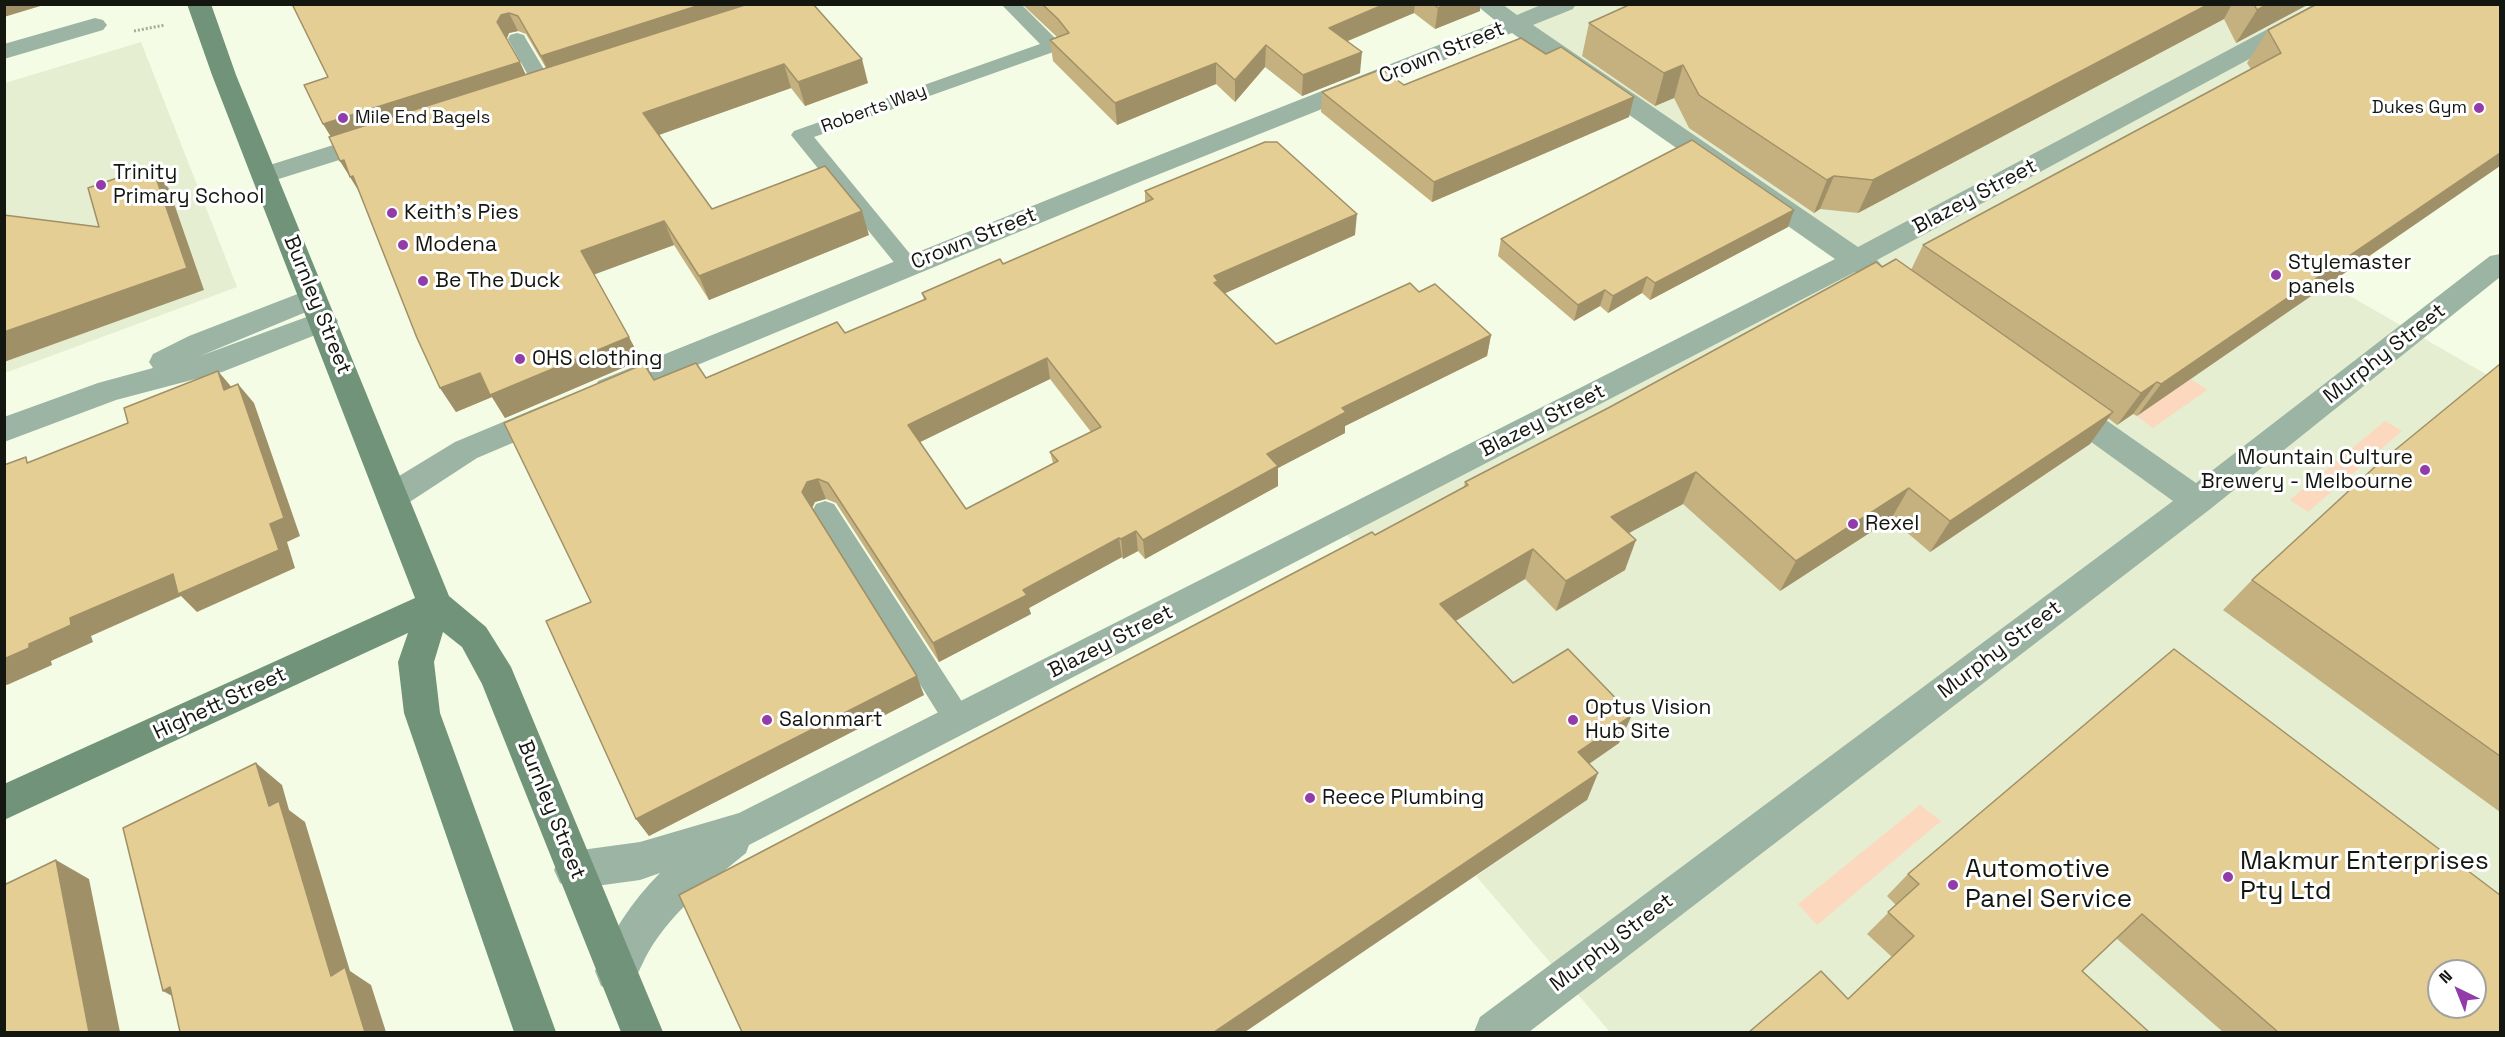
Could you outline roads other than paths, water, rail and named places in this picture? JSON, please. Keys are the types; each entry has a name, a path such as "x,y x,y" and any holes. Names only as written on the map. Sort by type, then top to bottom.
{"main road":[{"name":"Burnley Street","path":"201,9 228,85 266,175 435,605 474,637 498,678 574,870 642,1032"},
{"name":"Highett Street","path":"4,803 435,605"},
{"path":"435,605 416,662 422,713 535,1032"}],"street":[{"path":"1486,4 1896,287"},
{"name":"Crown Street","path":"393,496 466,450 670,363 725,343 909,266 1565,4"},
{"name":"Blazey Street","path":"574,870 640,861 747,828 1857,259 2334,4"},
{"path":"4,52 95,25"},
{"path":"266,175 398,132"},
{"name":"Murphy Street","path":"1495,1032 2197,501 2500,262"},
{"path":"4,430 110,391 211,364 318,310"},
{"path":"2039,389 2197,501"},
{"name":"Blazey Street","path":"616,971 625,951 660,902 673,888 747,828"}],"lane":[{"name":"Roberts Way","path":"909,266 801,135 1052,46 1010,4"},
{"path":"518,39 544,86"},
{"path":"825,511 958,720"}],"place":[{"name":"Dukes Gym","path":"2479,108"},
{"name":"Mile End Bagels","path":"343,118"},
{"name":"Trinity Primary School","path":"101,185"},
{"name":"Keith's Pies","path":"392,213"},
{"name":"Modena","path":"403,245"},
{"name":"Stylemaster panels","path":"2276,275"},
{"name":"Be The Duck","path":"423,281"},
{"name":"OHS clothing","path":"520,359"},
{"name":"Mountain Culture Brewery - Melbourne","path":"2425,470"},
{"name":"Rexel","path":"1853,524"},
{"name":"Salonmart","path":"767,720"},
{"name":"Optus Vision Hub Site","path":"1573,720"},
{"name":"Reece Plumbing","path":"1310,798"},
{"name":"Makmur Enterprises Pty Ltd","path":"2228,877"},
{"name":"Automotive Panel Service","path":"1953,885"}]}
